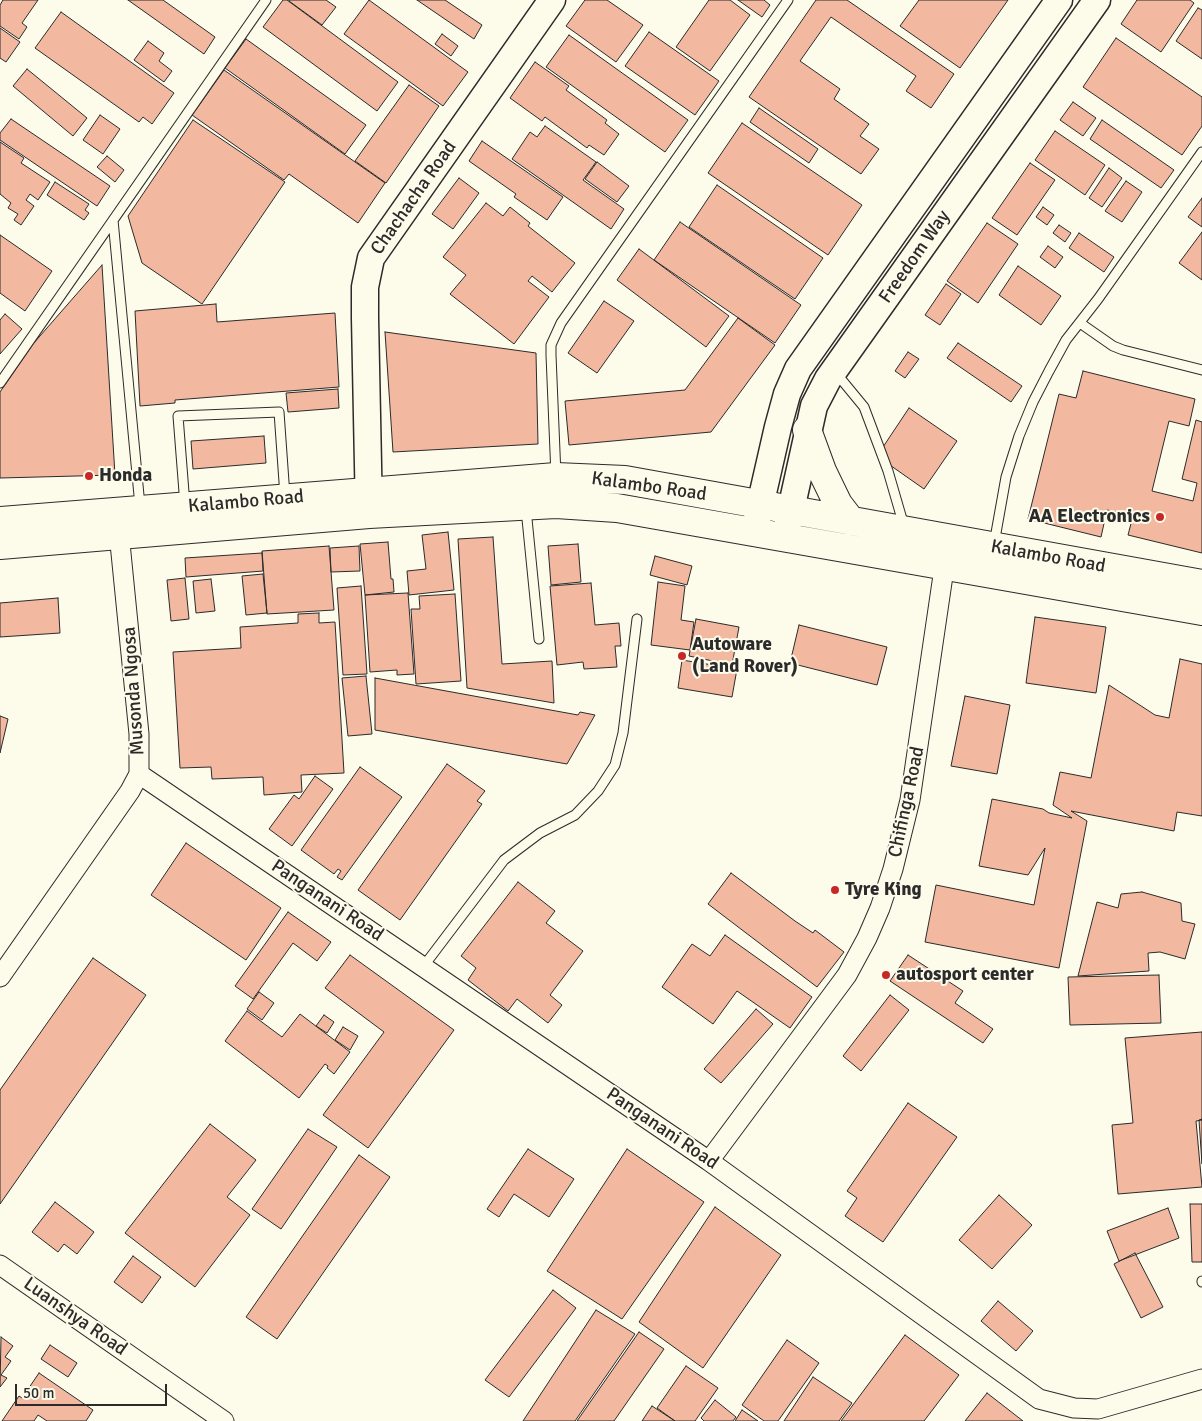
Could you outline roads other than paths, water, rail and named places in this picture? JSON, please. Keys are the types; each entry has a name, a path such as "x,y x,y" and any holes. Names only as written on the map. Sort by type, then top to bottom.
{"main road":[{"name":"Chachacha Road","path":"369,503 365,287 371,258 552,0"},
{"name":"Freedom Way","path":"754,532 787,394 798,369 1059,0"},
{"name":"Freedom Way","path":"785,538 807,430 814,406 834,371 1097,0"},
{"path":"807,430 822,471 838,504 851,521"},
{"name":"Kalambo Road","path":"0,522 126,520 556,491 625,480 1202,584"},
{"name":"Kalambo Road","path":"0,545 185,508 286,499 526,507 556,491 617,508 1202,611"}],"street":[{"name":"Musonda Ngosa","path":"0,977 130,791 139,774 139,734 126,520"},
{"name":"Chifinga Road","path":"709,1161 847,975 867,938 880,908 893,869 910,800 949,539"},
{"name":"Panganani Road","path":"139,774 709,1161 1038,1399 1074,1408 1098,1409 1202,1378"},
{"name":"Luanshya Road","path":"0,1265 224,1421"}],"lane":[{"path":"0,383 266,0"},
{"path":"556,491 551,345 561,323 788,0"},
{"path":"993,547 1006,476 1019,436 1033,402 1049,371 1066,340 1202,152"},
{"path":"113,220 126,520"},
{"path":"1080,323 1113,346 1123,350 1202,370"},
{"path":"834,371 864,407 888,472 906,531"},
{"path":"185,508 178,416 279,412 286,499"},
{"path":"526,507 539,639"},
{"path":"423,967 504,860 540,833 575,815 598,791 615,765 623,733 637,619"}],"place":[{"name":"Honda","path":"89,476"},
{"name":"AA Electronics","path":"1160,517"},
{"name":"Autoware (Land Rover)","path":"682,656"},
{"name":"Tyre King","path":"835,890"},
{"name":"autosport center","path":"886,975"}]}
